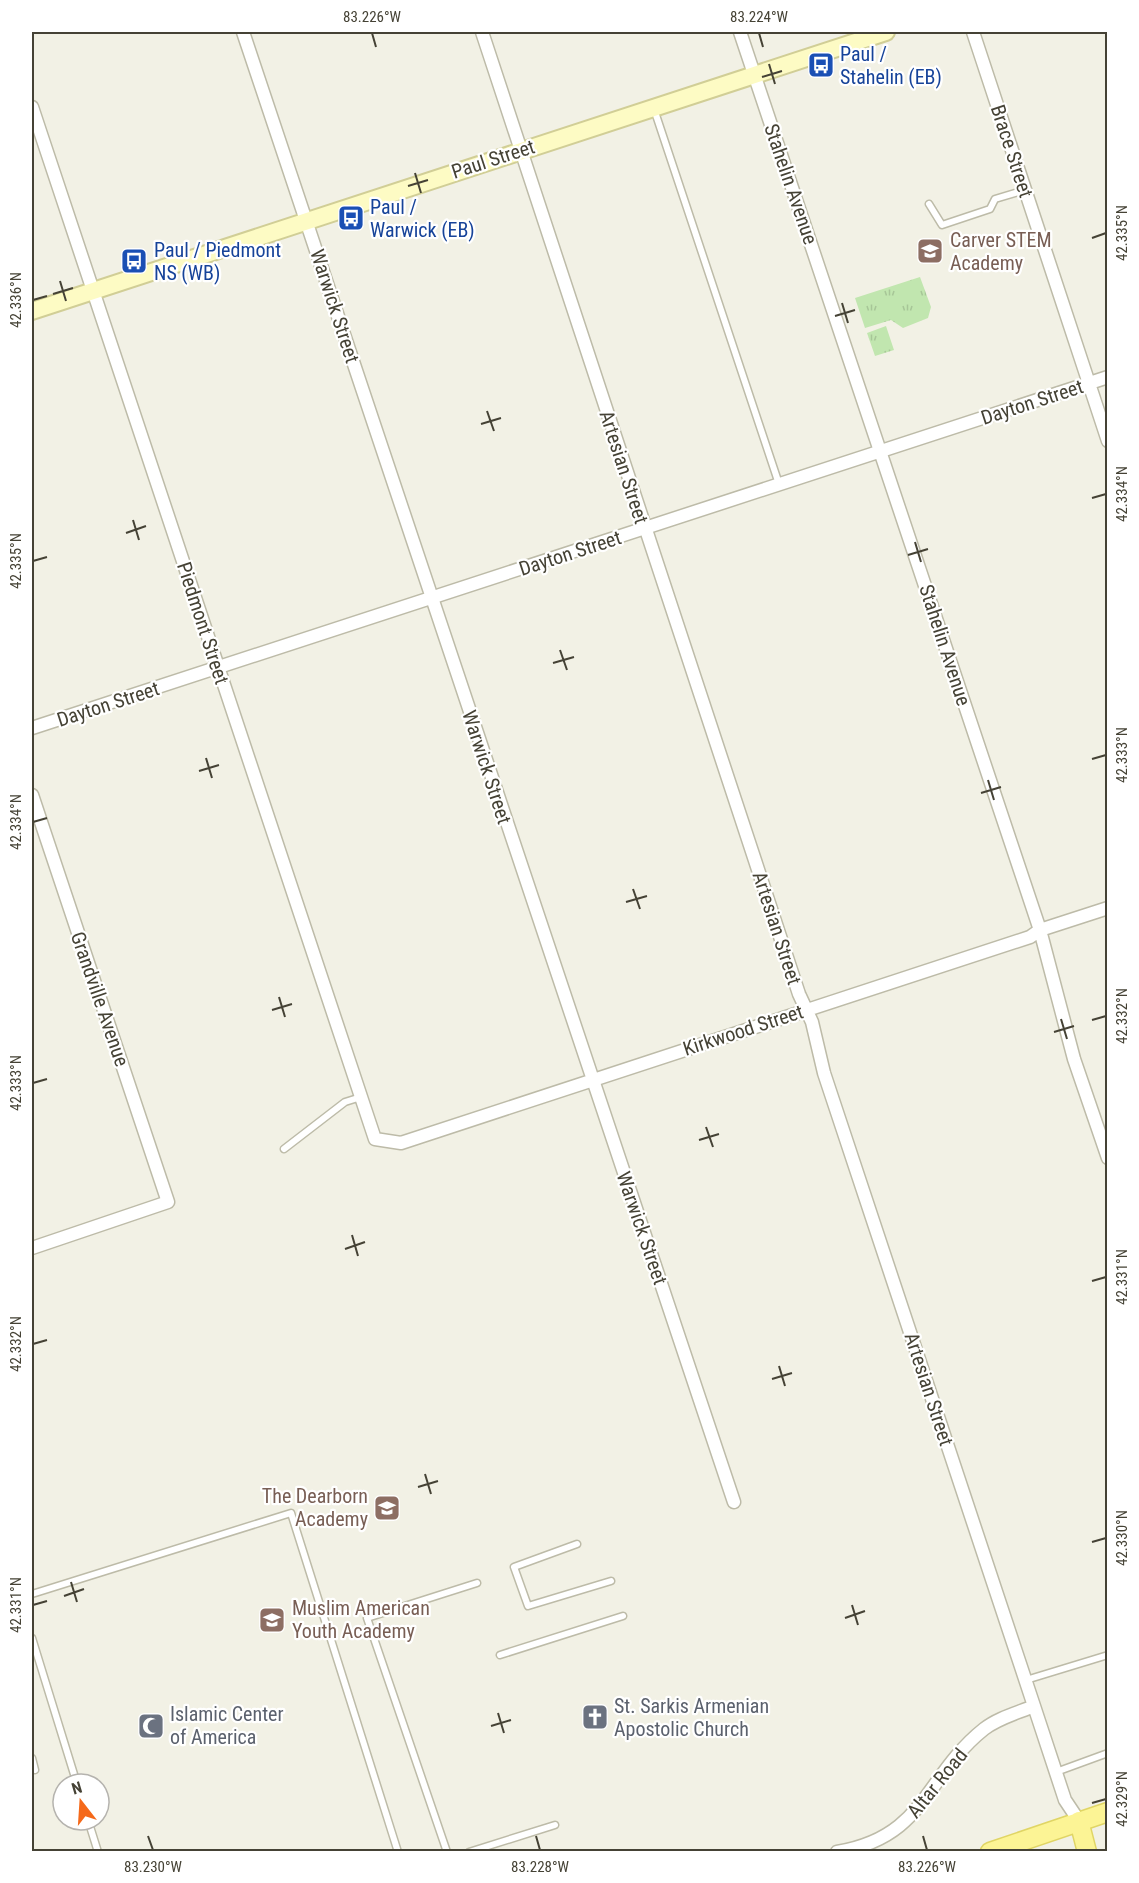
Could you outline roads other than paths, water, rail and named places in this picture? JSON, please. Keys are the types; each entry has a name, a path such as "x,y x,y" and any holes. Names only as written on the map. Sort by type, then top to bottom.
{"main road":[{"path":"990,1851 1107,1812"},
{"path":"1079,1821 1087,1851"}],"street":[{"name":"Warwick Street","path":"243,32 591,1080 734,1502"},
{"name":"Artesian Street","path":"482,32 644,529 806,1010 812,1022 824,1073 1065,1800 1079,1821"},
{"name":"Stahelin Avenue","path":"740,32 1040,930 1074,1059 1107,1158"},
{"name":"Paul Street","path":"32,311 886,32"},
{"name":"Brace Street","path":"973,32 1107,441"},
{"name":"Piedmont Street","path":"32,106 375,1139"},
{"name":"Dayton Street","path":"32,728 1107,377"},
{"name":"Grandville Avenue","path":"32,795 168,1202 32,1248"},
{"name":"Kirkwood Street","path":"375,1139 401,1143 1030,937 1040,930 1107,908"},
{"name":"Altar Road","path":"837,1851 879,1840 897,1828 916,1812 952,1764 985,1728 1034,1707"}],"lane":[{"path":"654,107 780,484"},
{"path":"929,204 942,225 990,209 995,199 1025,190"},
{"path":"284,1149 345,1102 361,1097"},
{"path":"32,1594 291,1514 398,1851"},
{"path":"577,1544 514,1567 528,1606 611,1581"},
{"path":"447,1851 367,1618 477,1583"},
{"path":"500,1655 622,1616"},
{"path":"32,1638 73,1772"},
{"path":"1025,1680 1107,1655"},
{"path":"1056,1772 1107,1753"},
{"path":"32,1758 35,1770"},
{"path":"469,1851 555,1825"},
{"path":"92,1832 98,1851"}],"place":[{"name":"Paul / Stahelin (EB)","path":"821,65"},
{"name":"Paul / Warwick (EB)","path":"351,218"},
{"name":"Carver STEM Academy","path":"930,251"},
{"name":"Paul / Piedmont NS (WB)","path":"134,261"},
{"name":"The Dearborn Academy","path":"387,1508"},
{"name":"Muslim American Youth Academy","path":"272,1620"},
{"name":"St. Sarkis Armenian Apostolic Church","path":"595,1717"},
{"name":"Islamic Center of America","path":"151,1726"}]}
